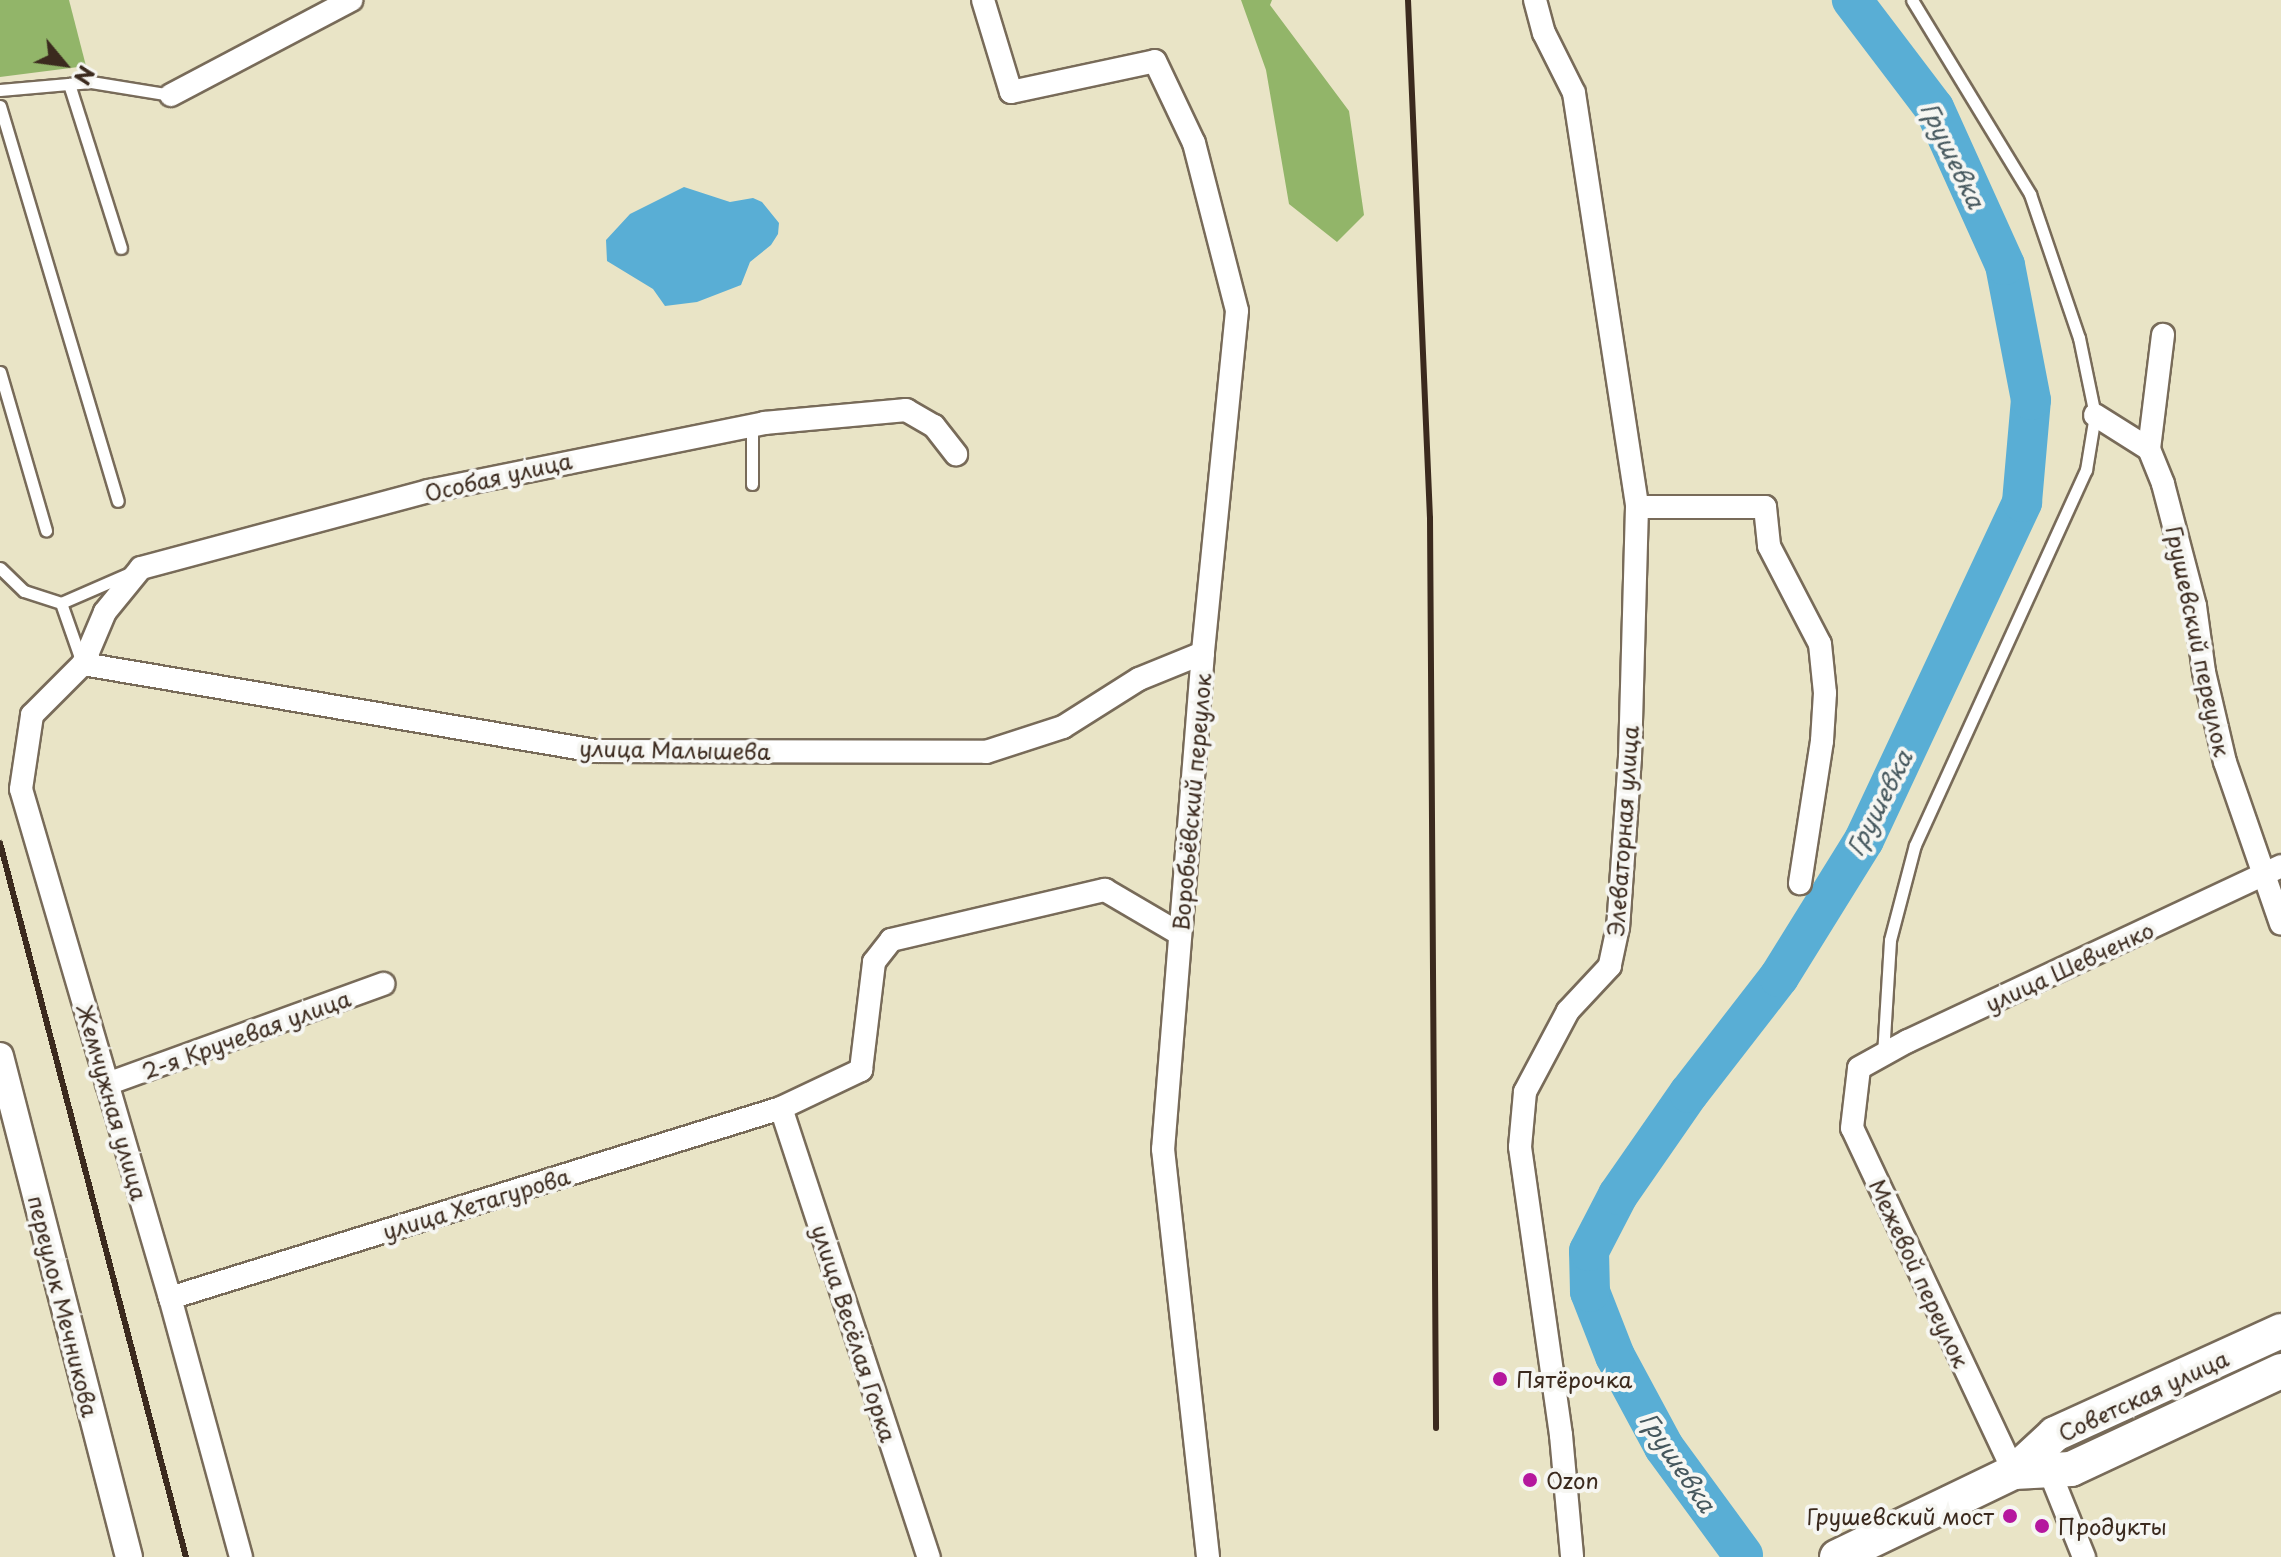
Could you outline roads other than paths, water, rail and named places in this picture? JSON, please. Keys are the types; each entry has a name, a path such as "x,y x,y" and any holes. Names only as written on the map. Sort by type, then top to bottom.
{"main road":[{"name":"Советская улица","path":"1837,1557 2014,1472 2055,1434 2281,1331"},
{"name":"Советская улица","path":"2014,1472 2071,1469 2281,1371"}],"street":[{"path":"171,95 351,0"},
{"name":"Воробьёвский переулок","path":"983,0 1011,92 1155,61 1194,143 1237,311 1203,653 1163,1149 1208,1557"},
{"name":"Элеваторная улица","path":"1535,0 1544,33 1574,93 1637,507 1630,757 1618,927 1610,966 1568,1011 1525,1092 1520,1147 1561,1435 1572,1557"},
{"name":"Грушевский переулок","path":"2163,335 2149,449 2178,535 2225,762 2273,870 2281,924"},
{"name":"Особая улица","path":"141,568 428,491 598,454 752,426 906,410 934,426 956,454"},
{"path":"2095,415 2149,449"},
{"path":"1637,507 1765,507 1769,546 1820,644 1825,693 1822,741 1800,883"},
{"path":"83,664 105,612 141,568"},
{"name":"улица Малышева","path":"83,664 596,751 986,752 1063,727 1139,679 1203,653"},
{"name":"Жемчужная улица","path":"83,664 32,715 21,789 170,1298 241,1557"},
{"name":"улица Шевченко","path":"1859,1068 2273,870"},
{"name":"улица Хетагурова","path":"170,1298 781,1108 861,1070 874,962 891,940 1105,890 1180,934"},
{"name":"2-я Кручевая улица","path":"107,1084 384,984"},
{"name":"переулок Мечникова","path":"0,1056 9,1131 129,1557"},
{"name":"Межевой переулок","path":"1859,1068 1852,1128 2014,1472"},
{"name":"улица Весёлая Горка","path":"781,1108 929,1557"},
{"path":"2049,1470 2084,1557"}],"lane":[{"path":"1883,1055 1890,940 1915,845 2086,470 2095,415 2079,338 2030,194 1912,0"},
{"path":"0,90 91,82 171,95"},
{"path":"69,84 121,248"},
{"path":"0,106 118,501"},
{"path":"0,372 46,530"},
{"path":"752,426 752,484"},
{"path":"0,568 24,591 61,603 141,568"},
{"path":"61,603 83,664"}],"water":[{"path":"684,187 730,202 753,198 762,202 779,223 778,234 771,245 750,262 741,285 697,302 665,306 653,289 607,261 606,240 630,214"}],"waterway":[{"name":"Грушевка","path":"1743,1555 1664,1447 1615,1356 1590,1292 1589,1251 1618,1195 1689,1093 1779,977 1864,840 2022,502 2031,400 2005,265 1934,108 1852,0"}],"railway":[{"path":"1408,0 1430,518 1436,1428"},
{"path":"0,843 186,1557"}],"place":[{"name":"Пятёрочка","path":"1500,1379"},
{"name":"Ozon","path":"1530,1480"},
{"name":"Грушевский мост","path":"2010,1516"},
{"name":"Продукты","path":"2042,1526"}]}
